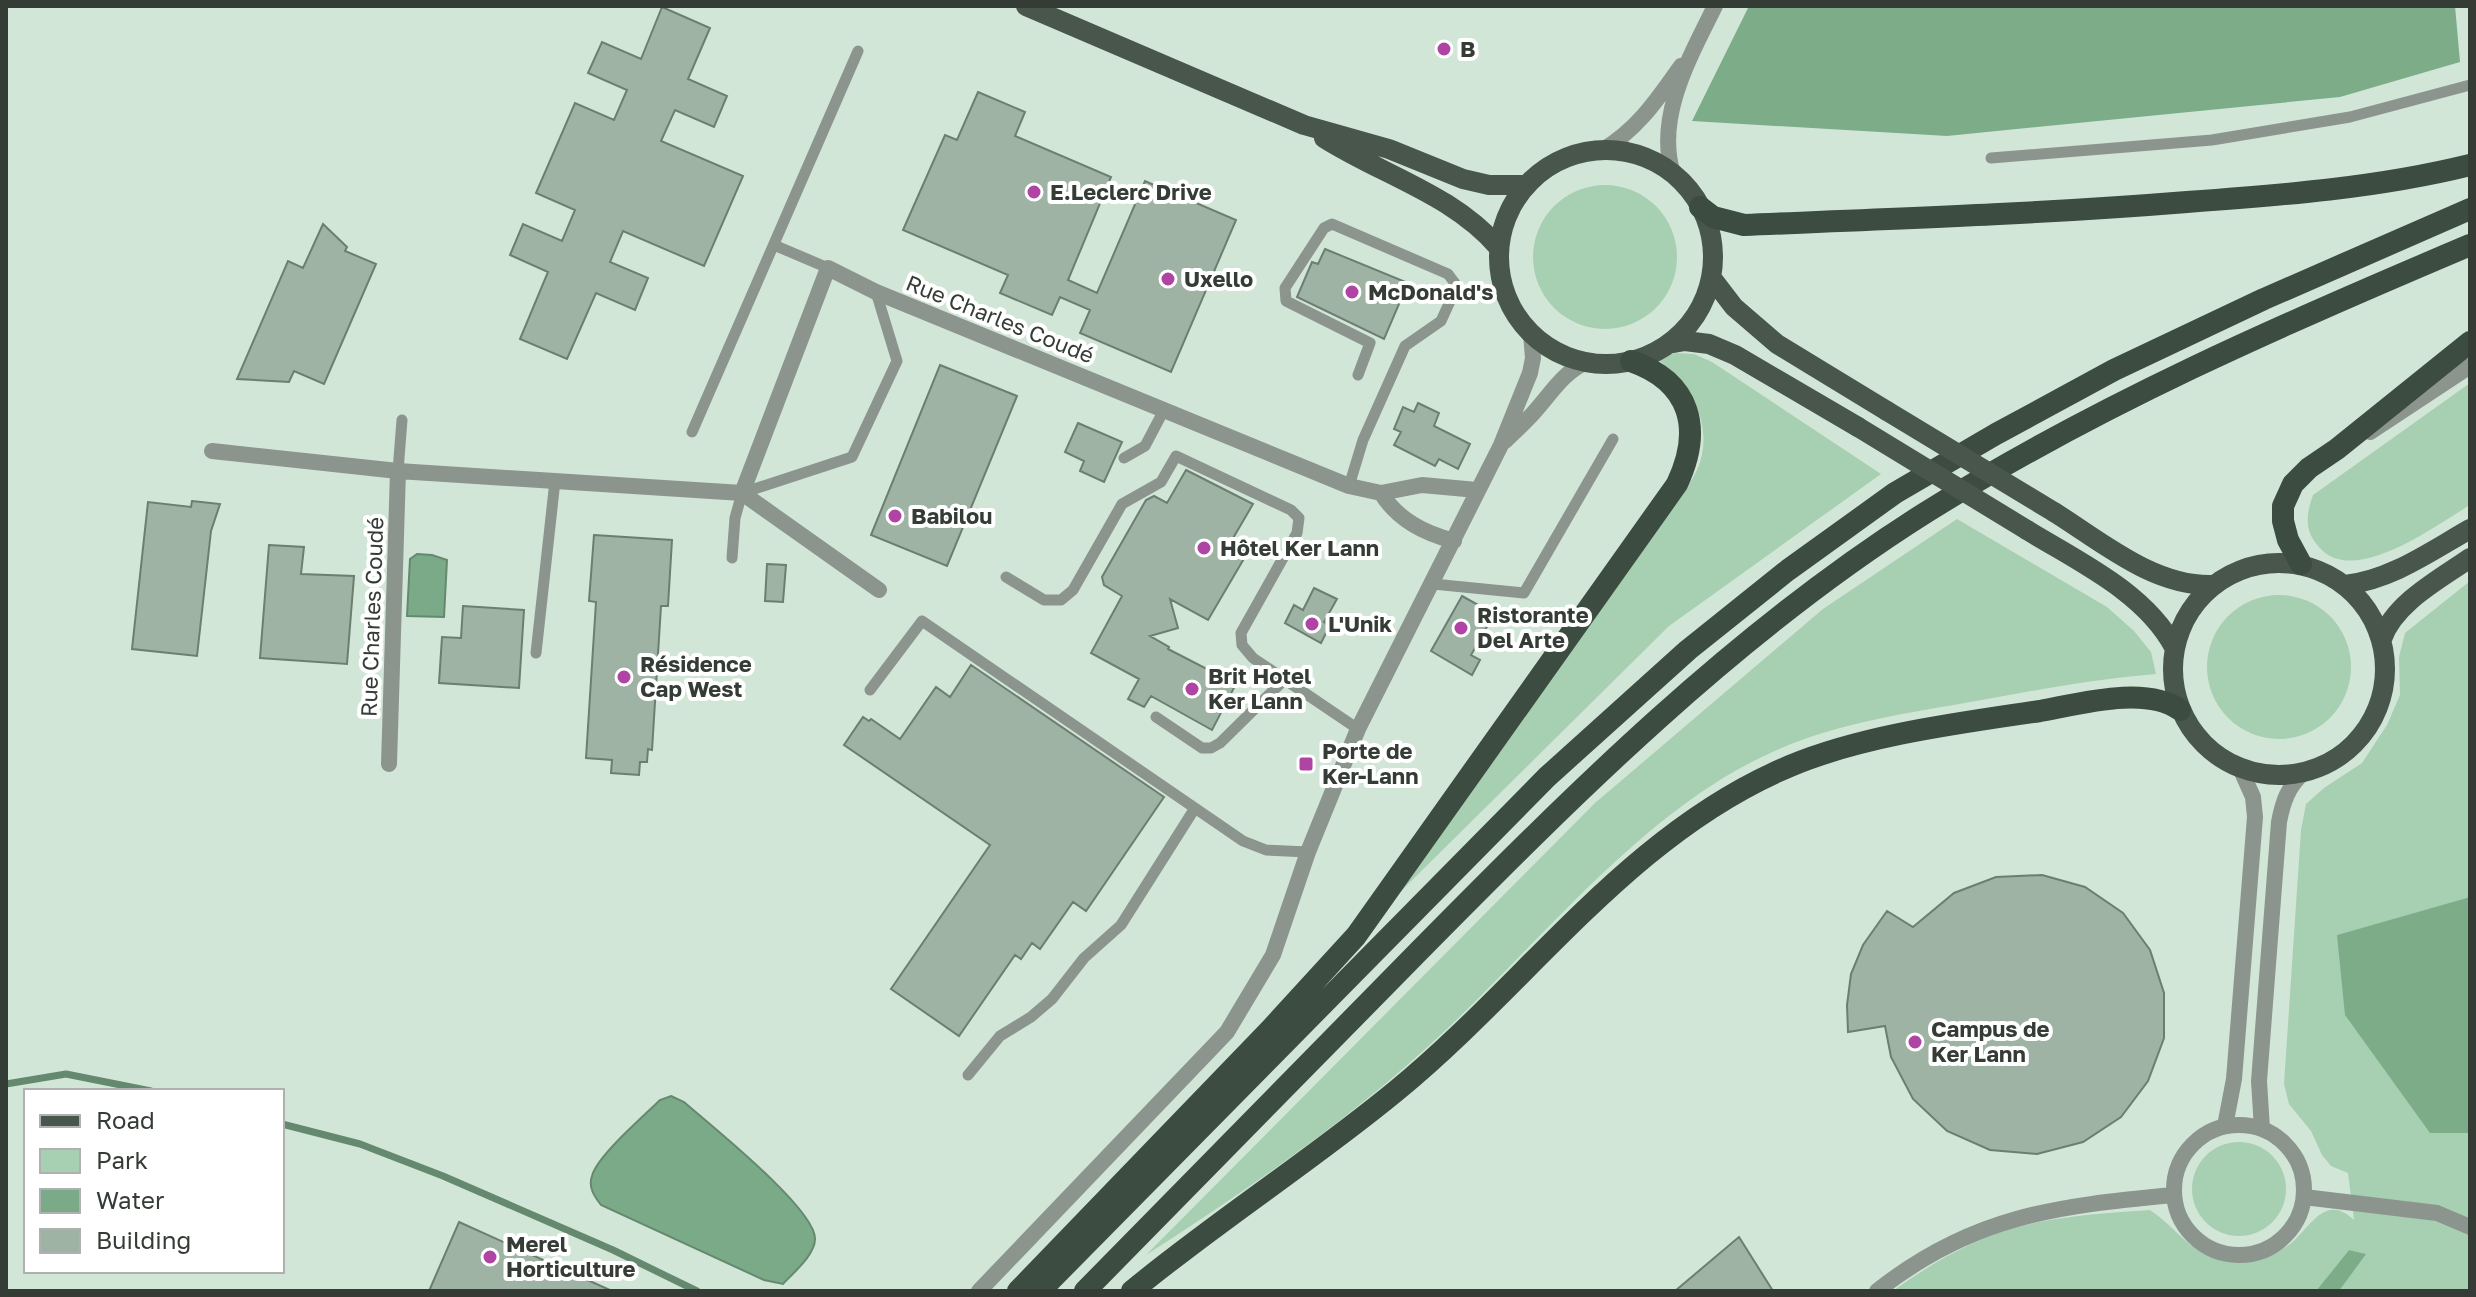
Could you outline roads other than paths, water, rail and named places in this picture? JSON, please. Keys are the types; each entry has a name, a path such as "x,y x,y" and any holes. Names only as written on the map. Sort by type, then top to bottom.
{"highway":[{"path":"1700,207 1713,217 1744,225 2058,212 2295,194 2405,179 2470,165"},
{"path":"1040,1291 1547,777 1688,650 1788,570 1895,493 2114,370 2470,209"},
{"path":"1085,1291 1571,798 1711,673 1811,593 1923,515 2024,454 2132,397 2265,333 2470,245"},
{"path":"2301,564 2288,540 2283,521 2283,506 2293,484 2309,468 2470,342"},
{"path":"1018,1291 1288,1011 1356,936 1677,484 1687,463 1692,437 1689,416 1680,396 1669,383 1643,365 1631,361"},
{"path":"1132,1291 1395,1091 1456,1039 1645,855 1693,819 1744,787 1813,757 1861,742 2005,716 2113,699 2148,697 2170,702 2180,710"}],"main road":[{"path":"1026,6 1304,125 1389,149 1463,179 1489,185 1526,185"},
{"path":"1304,125 1357,158 1445,202 1474,223 1499,248"},
{"path":"1668,344 1695,315 1711,277 1710,234 1700,207 1673,174 1646,158 1632,154 1584,153 1560,161 1539,174 1526,185 1510,208 1499,248 1505,295 1531,334 1557,352 1586,362 1608,364 1631,361 1668,344 1685,341 1709,344 1735,355 2027,530 2130,597 2153,617 2174,647"},
{"path":"1711,277 1734,307 1777,344 2160,577 2213,585"},
{"path":"2345,585 2426,556 2470,529"},
{"path":"2382,639 2386,626 2397,614 2425,589 2470,558"},
{"path":"2278,562 2301,564 2331,576 2361,600 2382,639 2385,682 2371,722 2343,754 2304,772 2261,774 2221,758 2204,745 2190,728 2180,710 2174,689 2174,647 2182,623 2195,602 2213,585 2233,572 2254,565 2278,562"}],"street":[{"path":"1673,174 1666,147 1670,113 1715,6"},
{"path":"1601,151 1628,134 1642,120 1698,42"},
{"path":"742,493 828,268"},
{"name":"Rue Charles Coudé","path":"828,268 876,292 1349,486 1381,493 1422,485 1477,490"},
{"path":"979,1291 1227,1032 1273,955 1308,852 1358,729 1501,445 1530,373 1533,358 1531,334"},
{"path":"1501,445 1573,368 1586,362"},
{"path":"2337,449 2384,425 2470,366"},
{"path":"212,451 398,471 742,493 879,590"},
{"name":"Rue Charles Coudé","path":"389,764 398,471"},
{"path":"1381,493 1391,509 1412,525 1454,541"},
{"path":"2225,1126 2234,1079 2255,817 2253,797 2240,768"},
{"path":"2262,1129 2259,1081 2279,822 2292,783 2304,772"},
{"path":"2225,1126 2262,1129 2283,1142 2298,1161 2304,1185 2301,1212 2285,1236 2260,1252 2245,1255 2216,1251 2191,1235 2176,1210 2173,1195 2177,1169 2190,1146 2201,1137 2225,1126"},
{"path":"1877,1291 1910,1265 1956,1239 2006,1220 2060,1208 2173,1195"},
{"path":"2304,1197 2437,1213 2470,1227"}],"lane":[{"path":"692,432 858,51"},
{"path":"1991,158 2212,140 2350,117 2470,85"},
{"path":"1349,486 1363,440 1405,346 1441,321 1457,286 1448,274 1332,224 1324,228 1285,288 1286,301 1370,343 1358,375"},
{"path":"774,245 828,268"},
{"path":"732,558 735,518 742,493 852,457 897,361 876,292"},
{"path":"1124,458 1145,446 1164,410"},
{"path":"398,471 402,420"},
{"path":"1433,584 1524,593 1613,439"},
{"path":"1006,577 1044,600 1061,600 1073,590 1122,504 1161,482 1176,456 1291,510 1299,518 1297,533 1241,633 1242,645 1253,658 1358,729"},
{"path":"536,653 555,481"},
{"path":"870,690 922,621 1243,841 1266,850 1308,852"},
{"path":"1156,717 1202,748 1211,748 1220,743 1285,679"},
{"path":"968,1075 1000,1036 1031,1017 1052,999 1084,958 1121,925 1195,808"}],"water":[{"path":"417,554 447,560 444,617 407,616 410,559"},
{"path":"671,1096 684,1102 760,1168 811,1225 814,1245 803,1263 783,1284 764,1280 601,1205 594,1195 591,1180 602,1158 660,1100"}],"waterway":[{"path":"6,1084 66,1074 141,1089"},
{"path":"284,1125 360,1144 443,1176 613,1250 697,1291"}],"place":[{"name":"B","path":"1444,49"},
{"name":"E.Leclerc Drive","path":"1034,192"},
{"name":"Uxello","path":"1168,279"},
{"name":"McDonald's","path":"1352,292"},
{"name":"Babilou","path":"895,516"},
{"name":"Hôtel Ker Lann","path":"1204,548"},
{"name":"L'Unik","path":"1312,624"},
{"name":"Ristorante Del Arte","path":"1461,628"},
{"name":"Résidence Cap West","path":"624,677"},
{"name":"Brit Hotel Ker Lann","path":"1192,689"},
{"name":"Porte de Ker-Lann","path":"1306,764"},
{"name":"Campus de Ker Lann","path":"1915,1042"},
{"name":"Merel Horticulture","path":"490,1257"}]}
